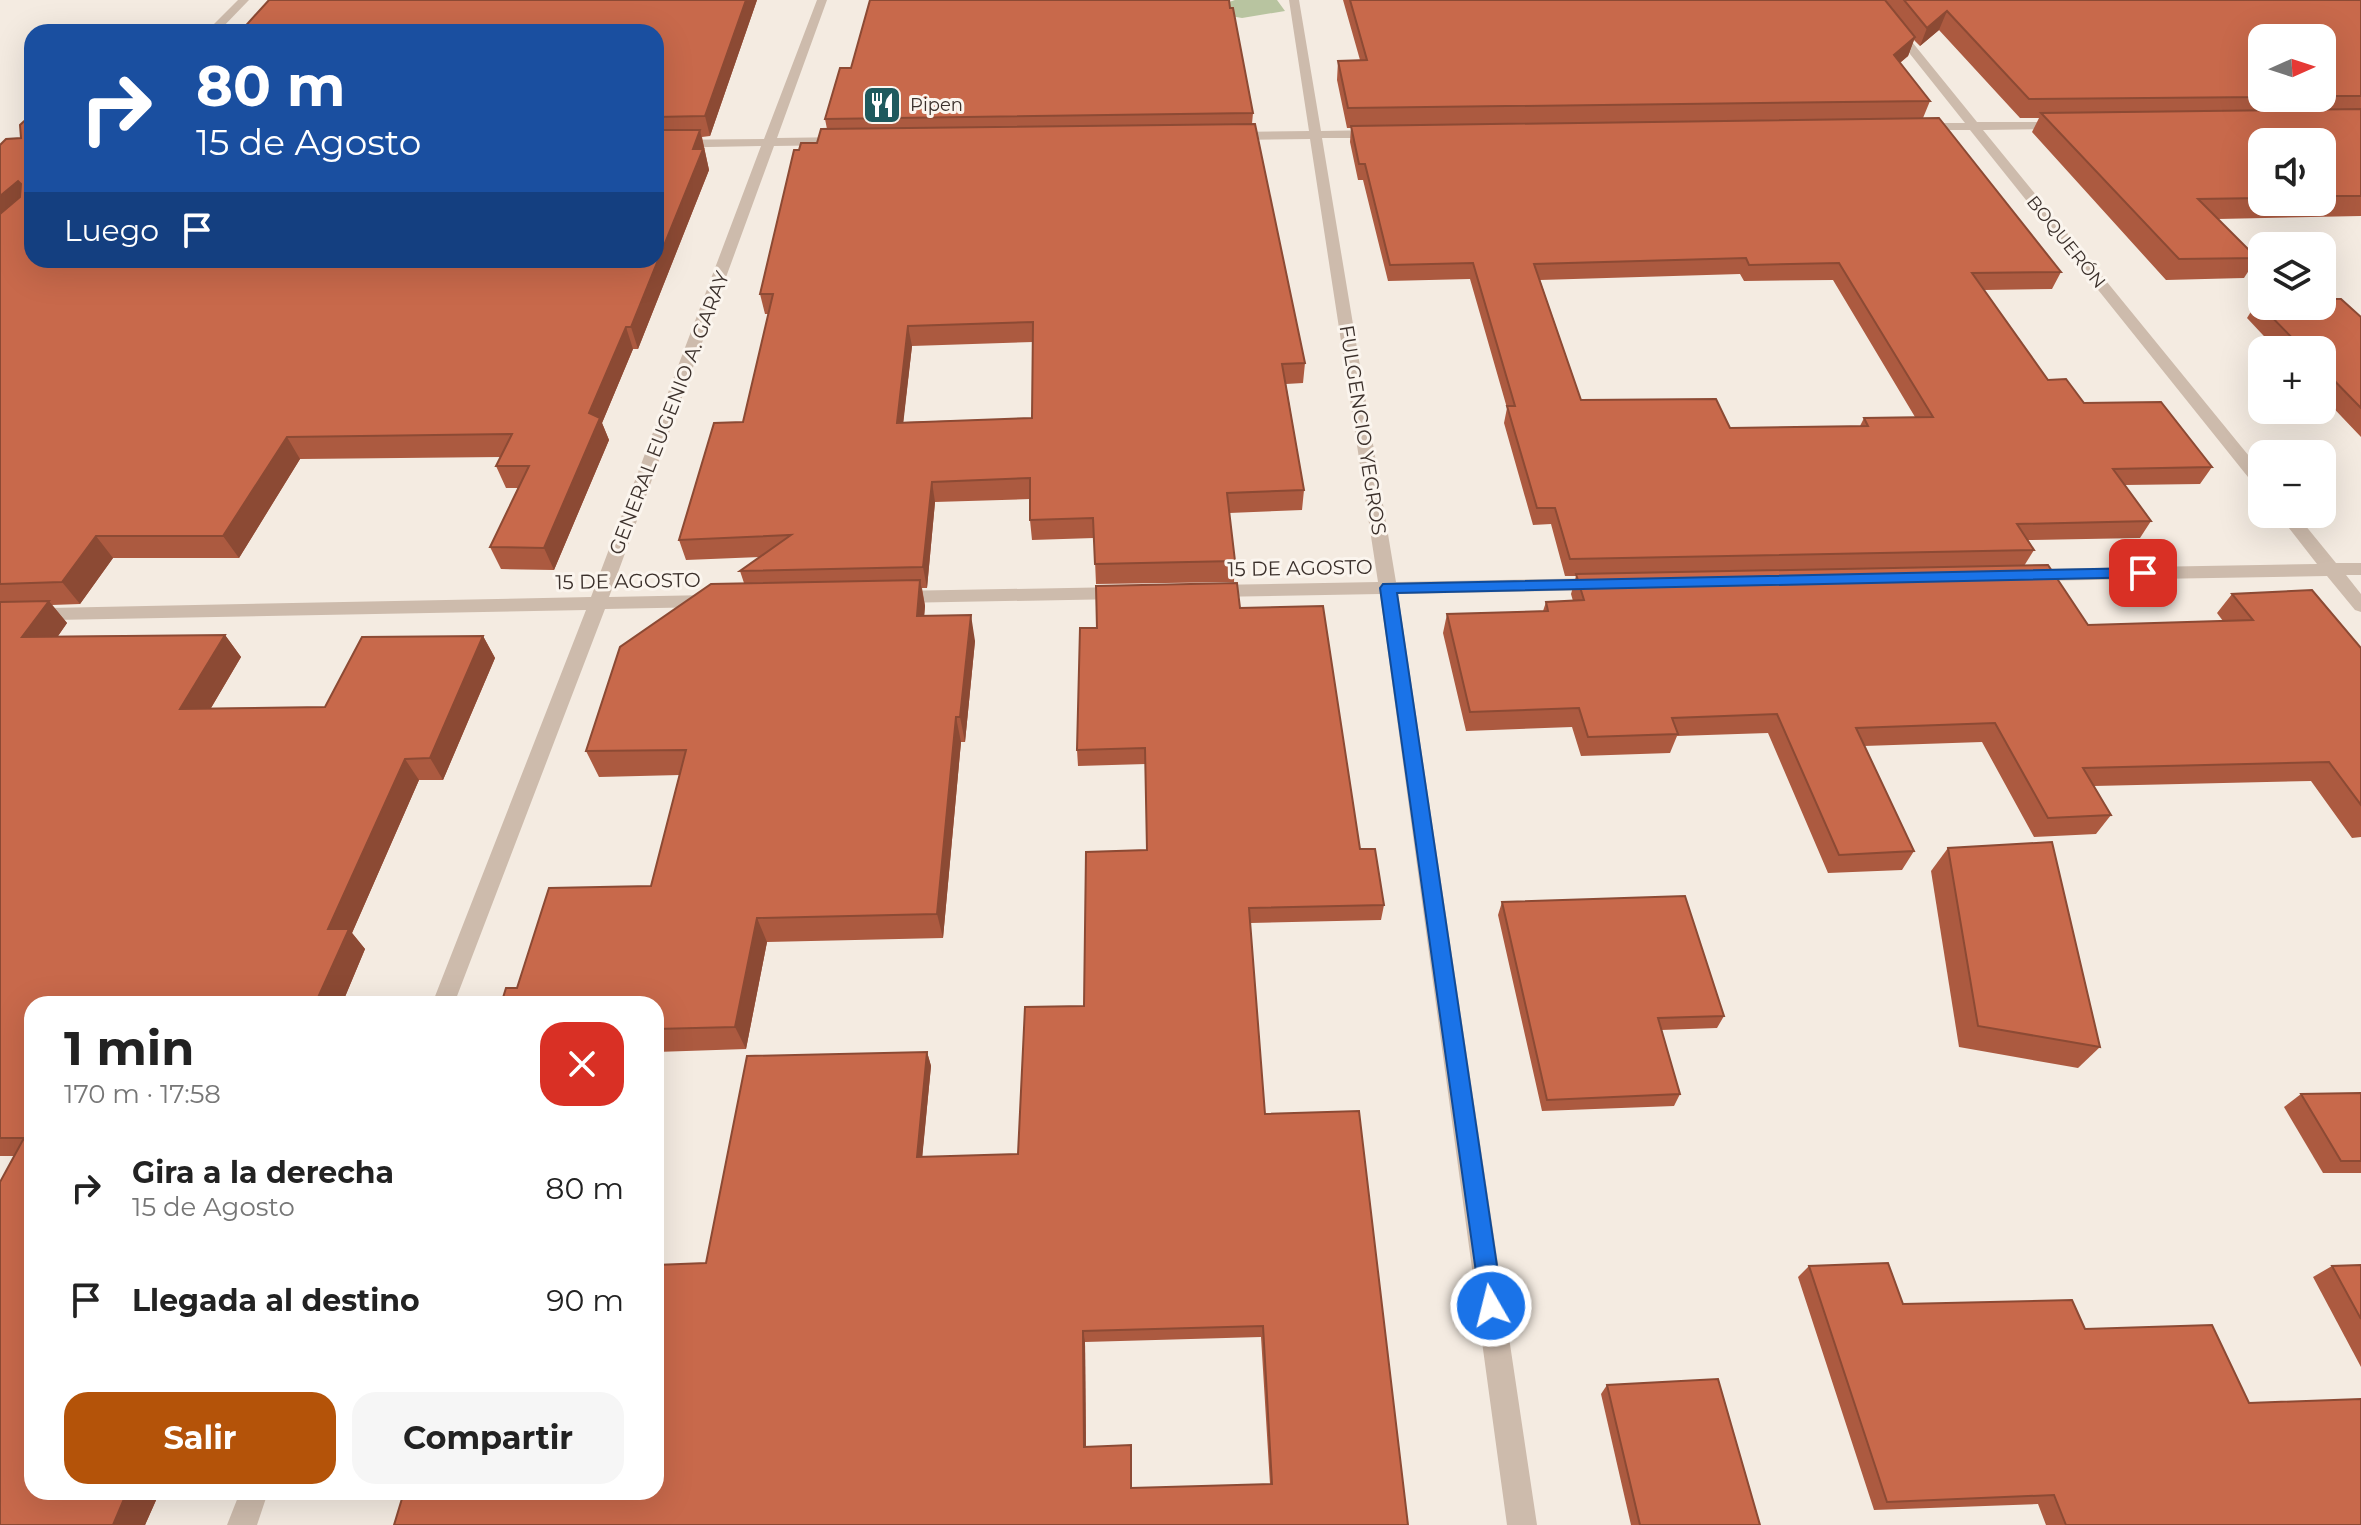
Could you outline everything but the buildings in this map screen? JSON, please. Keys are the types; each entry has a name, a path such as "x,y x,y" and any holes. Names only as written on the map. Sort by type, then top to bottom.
{"street":[{"path":"220,24 244,0"},
{"name":"GENERAL EUGENIO A. GARAY","path":"446,996 598,603 822,0"},
{"name":"FULGENCIO YEGROS","path":"1294,0 1388,588 1522,1525"},
{"name":"BOQUERÓN","path":"1872,0 2248,466"},
{"path":"1909,127 2081,125"},
{"path":"1222,137 1393,134"},
{"path":"664,144 864,141"},
{"path":"2298,528 2361,606"},
{"path":"2012,576 2361,569"},
{"name":"15 DE AGOSTO","path":"1199,592 1612,583"},
{"path":"882,598 1135,593"},
{"name":"15 DE AGOSTO","path":"0,615 724,601"},
{"path":"242,1525 251,1500"}],"green space":[{"path":"1139,0 1214,7 1235,0 1277,0 1285,11 1242,18"}],"place":[{"name":"Pipen","path":"882,105"}],"route":[{"path":"1491,1306 1388,588 2143,573"}]}
